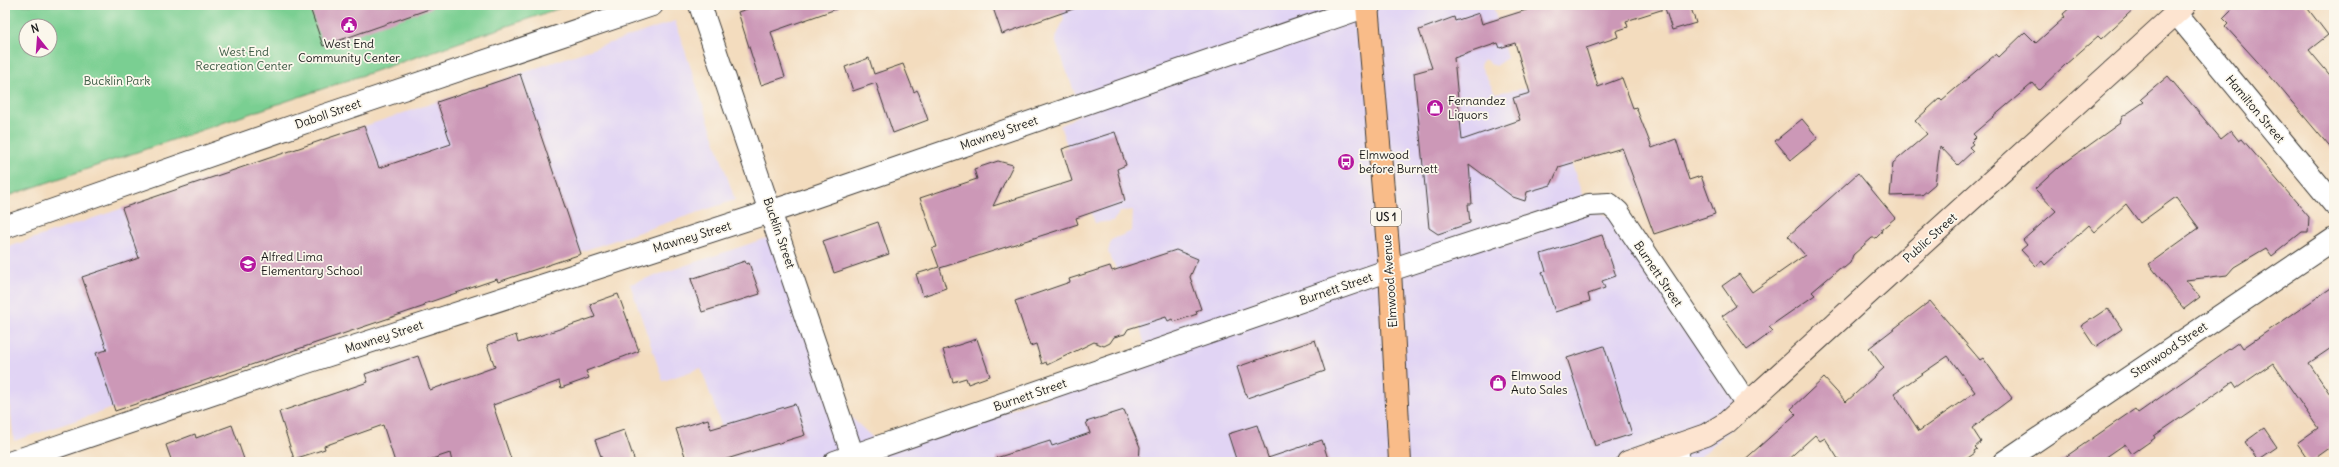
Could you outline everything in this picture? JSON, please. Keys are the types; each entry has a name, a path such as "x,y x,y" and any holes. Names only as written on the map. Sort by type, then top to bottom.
{"main road":[{"name":"Elmwood Avenue","path":"1368,5 1390,270 1400,462"},
{"name":"Public Street","path":"1628,462 1678,453 1719,428 2181,9"}],"street":[{"name":"Daboll Street","path":"5,227 314,119 652,5"},
{"name":"Bucklin Street","path":"700,5 771,212 848,460"},
{"name":"Mawney Street","path":"12,462 409,329 771,212 1368,5"},
{"name":"Hamilton Street","path":"2181,9 2334,204"},
{"name":"Burnett Street","path":"848,460 1390,270 1589,205 1610,204 1618,212 1747,404"},
{"name":"Stanwood Street","path":"2004,462 2334,239"}],"shaded area":[{"path":"1060,5 1493,5 1507,58 1495,66 1484,59 1480,65 1495,93 1561,83 1564,141 1588,212 1616,217 1756,405 1695,462 868,462 867,459 824,462 734,462 701,368 663,381 630,284 782,233 837,404 888,452 1149,362 1136,311 1108,252 1111,240 1132,231 1133,210 1121,211 1113,221 1095,223 1060,126 1082,113 1055,40 1064,19"},
{"name":"Alfred Lima Elementary School","path":"675,21 735,200 14,441 5,363 5,248"}],"green space":[{"path":"5,5 569,5 5,197"}],"building":[{"name":"West End Community Center","path":"309,5 432,5 432,8 323,46"},
{"path":"759,5 839,5 839,8 771,32 785,77 761,85 738,12"},
{"path":"992,5 1076,5 1076,8 1002,34"},
{"path":"1542,5 1664,5 1664,9 1626,21 1628,27 1616,31 1618,37 1586,48 1598,87 1622,78 1633,108 1636,107 1652,148 1676,139 1689,180 1701,176 1715,214 1654,234 1622,148 1559,167 1551,185 1527,192 1525,201 1513,197 1469,164 1472,204 1468,204 1470,223 1438,234 1429,228 1414,73 1432,68 1419,30 1454,17 1455,21 1479,13 1482,24","holes":["1498,43 1500,48 1515,43 1530,93 1513,98 1520,120 1462,140 1454,58"]},
{"path":"1664,5 1690,5 1696,23 1672,30"},
{"path":"2073,5 2138,5 2101,39 2098,36 2039,90 2033,83 1973,134 1976,137 1971,142 1973,144 1969,147 1973,151 1958,165 1940,146 1935,184 1922,195 1890,196 1893,163 1927,134 1915,121 1940,98 1942,100 1996,54 1999,57 2025,32 2036,43 2065,17 2063,14"},
{"path":"2236,5 2305,5 2328,35 2309,50 2334,80 2334,152 2265,70 2225,26 2228,23 2223,18"},
{"path":"869,58 874,74 903,64 914,92 917,90 919,94 928,120 893,133 876,83 853,91 845,67"},
{"name":"Alfred Lima Elementary School","path":"520,74 581,254 498,282 497,279 424,304 425,306 115,411 96,353 107,350 82,277 139,258 122,208 364,126 379,168 451,144 437,102"},
{"path":"2168,76 2221,139 2231,131 2239,141 2242,139 2309,217 2308,232 2302,232 2272,256 2266,248 2234,267 2227,275 2186,280 2200,297 2184,309 2149,264 2199,228 2176,197 2140,223 2126,204 2095,232 2089,225 2045,265 2042,261 2036,266 2021,250 2027,245 2023,240 2056,211 2035,189 2059,167 2120,123 2122,117 2144,102 2141,99"},
{"path":"1802,119 1818,138 1791,160 1775,141"},
{"path":"1115,132 1126,165 1117,169 1125,201 1076,218 1078,224 940,268 946,288 923,296 916,274 939,267 932,248 937,247 920,198 977,179 974,169 998,161 1013,165 993,206 1072,181 1062,149"},
{"path":"1858,173 1895,218 1882,229 1881,233 1876,238 1872,238 1853,255 1850,263 1844,268 1840,268 1812,292 1815,295 1769,327 1773,331 1747,350 1722,316 1736,306 1722,286 1739,274 1752,292 1805,255 1788,236"},
{"path":"878,222 889,254 834,273 823,241"},
{"path":"1602,235 1616,276 1602,281 1605,288 1588,294 1590,301 1555,312 1542,272 1546,271 1541,254"},
{"path":"1176,250 1198,259 1190,277 1201,309 1196,311 1197,314 1174,322 1172,319 1168,321 1166,317 1128,329 1125,334 1114,337 1110,343 1104,346 1094,342 1047,365 1046,362 1042,364 1036,344 1030,346 1015,301 1070,282 1069,279 1110,266 1112,271"},
{"path":"745,261 746,264 749,263 760,294 702,312 691,279"},
{"path":"2334,286 2334,346 2309,363 2334,400 2334,451 2331,447 2310,462 2297,443 2318,428 2273,363 2237,388 2233,382 2154,436 2155,438 2132,454 2125,444 2099,462 2058,462 2135,409 2138,413 2239,342 2243,348"},
{"path":"618,294 639,351 586,371 589,378 561,388 559,381 493,405 512,462 452,462 450,453 423,462 395,462 383,425 324,446 325,449 294,459 279,412 368,382 365,374 418,356 430,390 495,367 487,345 516,335 518,343 595,317 590,304"},
{"path":"1930,301 1980,360 1983,358 2012,398 1972,428 1981,442 1975,447 1977,449 1974,451 1975,453 1962,462 1840,462 1825,438 1820,441 1815,435 1785,462 1742,462 1796,414 1791,409 1824,378 1846,402 1884,368 1869,348","holes":["1948,356 1975,392 1919,431 1894,393"]},
{"path":"2108,308 2122,329 2095,347 2081,326"},
{"path":"977,339 990,376 968,384 966,378 953,382 943,350"},
{"path":"1315,340 1325,371 1247,398 1237,367"},
{"path":"1604,346 1632,434 1595,446 1567,358"},
{"path":"795,404 805,435 717,462 687,462 676,429 708,419 711,429"},
{"path":"1124,410 1140,447 1139,462 997,462 996,458 1050,441 1052,446 1090,433 1086,422"},
{"path":"232,425 245,462 172,462 166,445 195,434 196,438"},
{"path":"1257,425 1268,458 1322,440 1329,462 1237,462 1228,434"},
{"path":"2264,428 2277,447 2258,460 2245,442"},
{"path":"624,430 635,462 603,462 595,440"}],"place":[{"name":"West End Community Center","path":"349,25"},
{"name":"Fernandez Liquors","path":"1435,108"},
{"name":"Elmwood before Burnett","path":"1346,162"},
{"name":"Alfred Lima Elementary School","path":"248,264"},
{"name":"Elmwood Auto Sales","path":"1498,383"}],"park label":[{"name":"West End Recreation Center","path":"244,59"},
{"name":"Bucklin Park","path":"117,81"}]}
